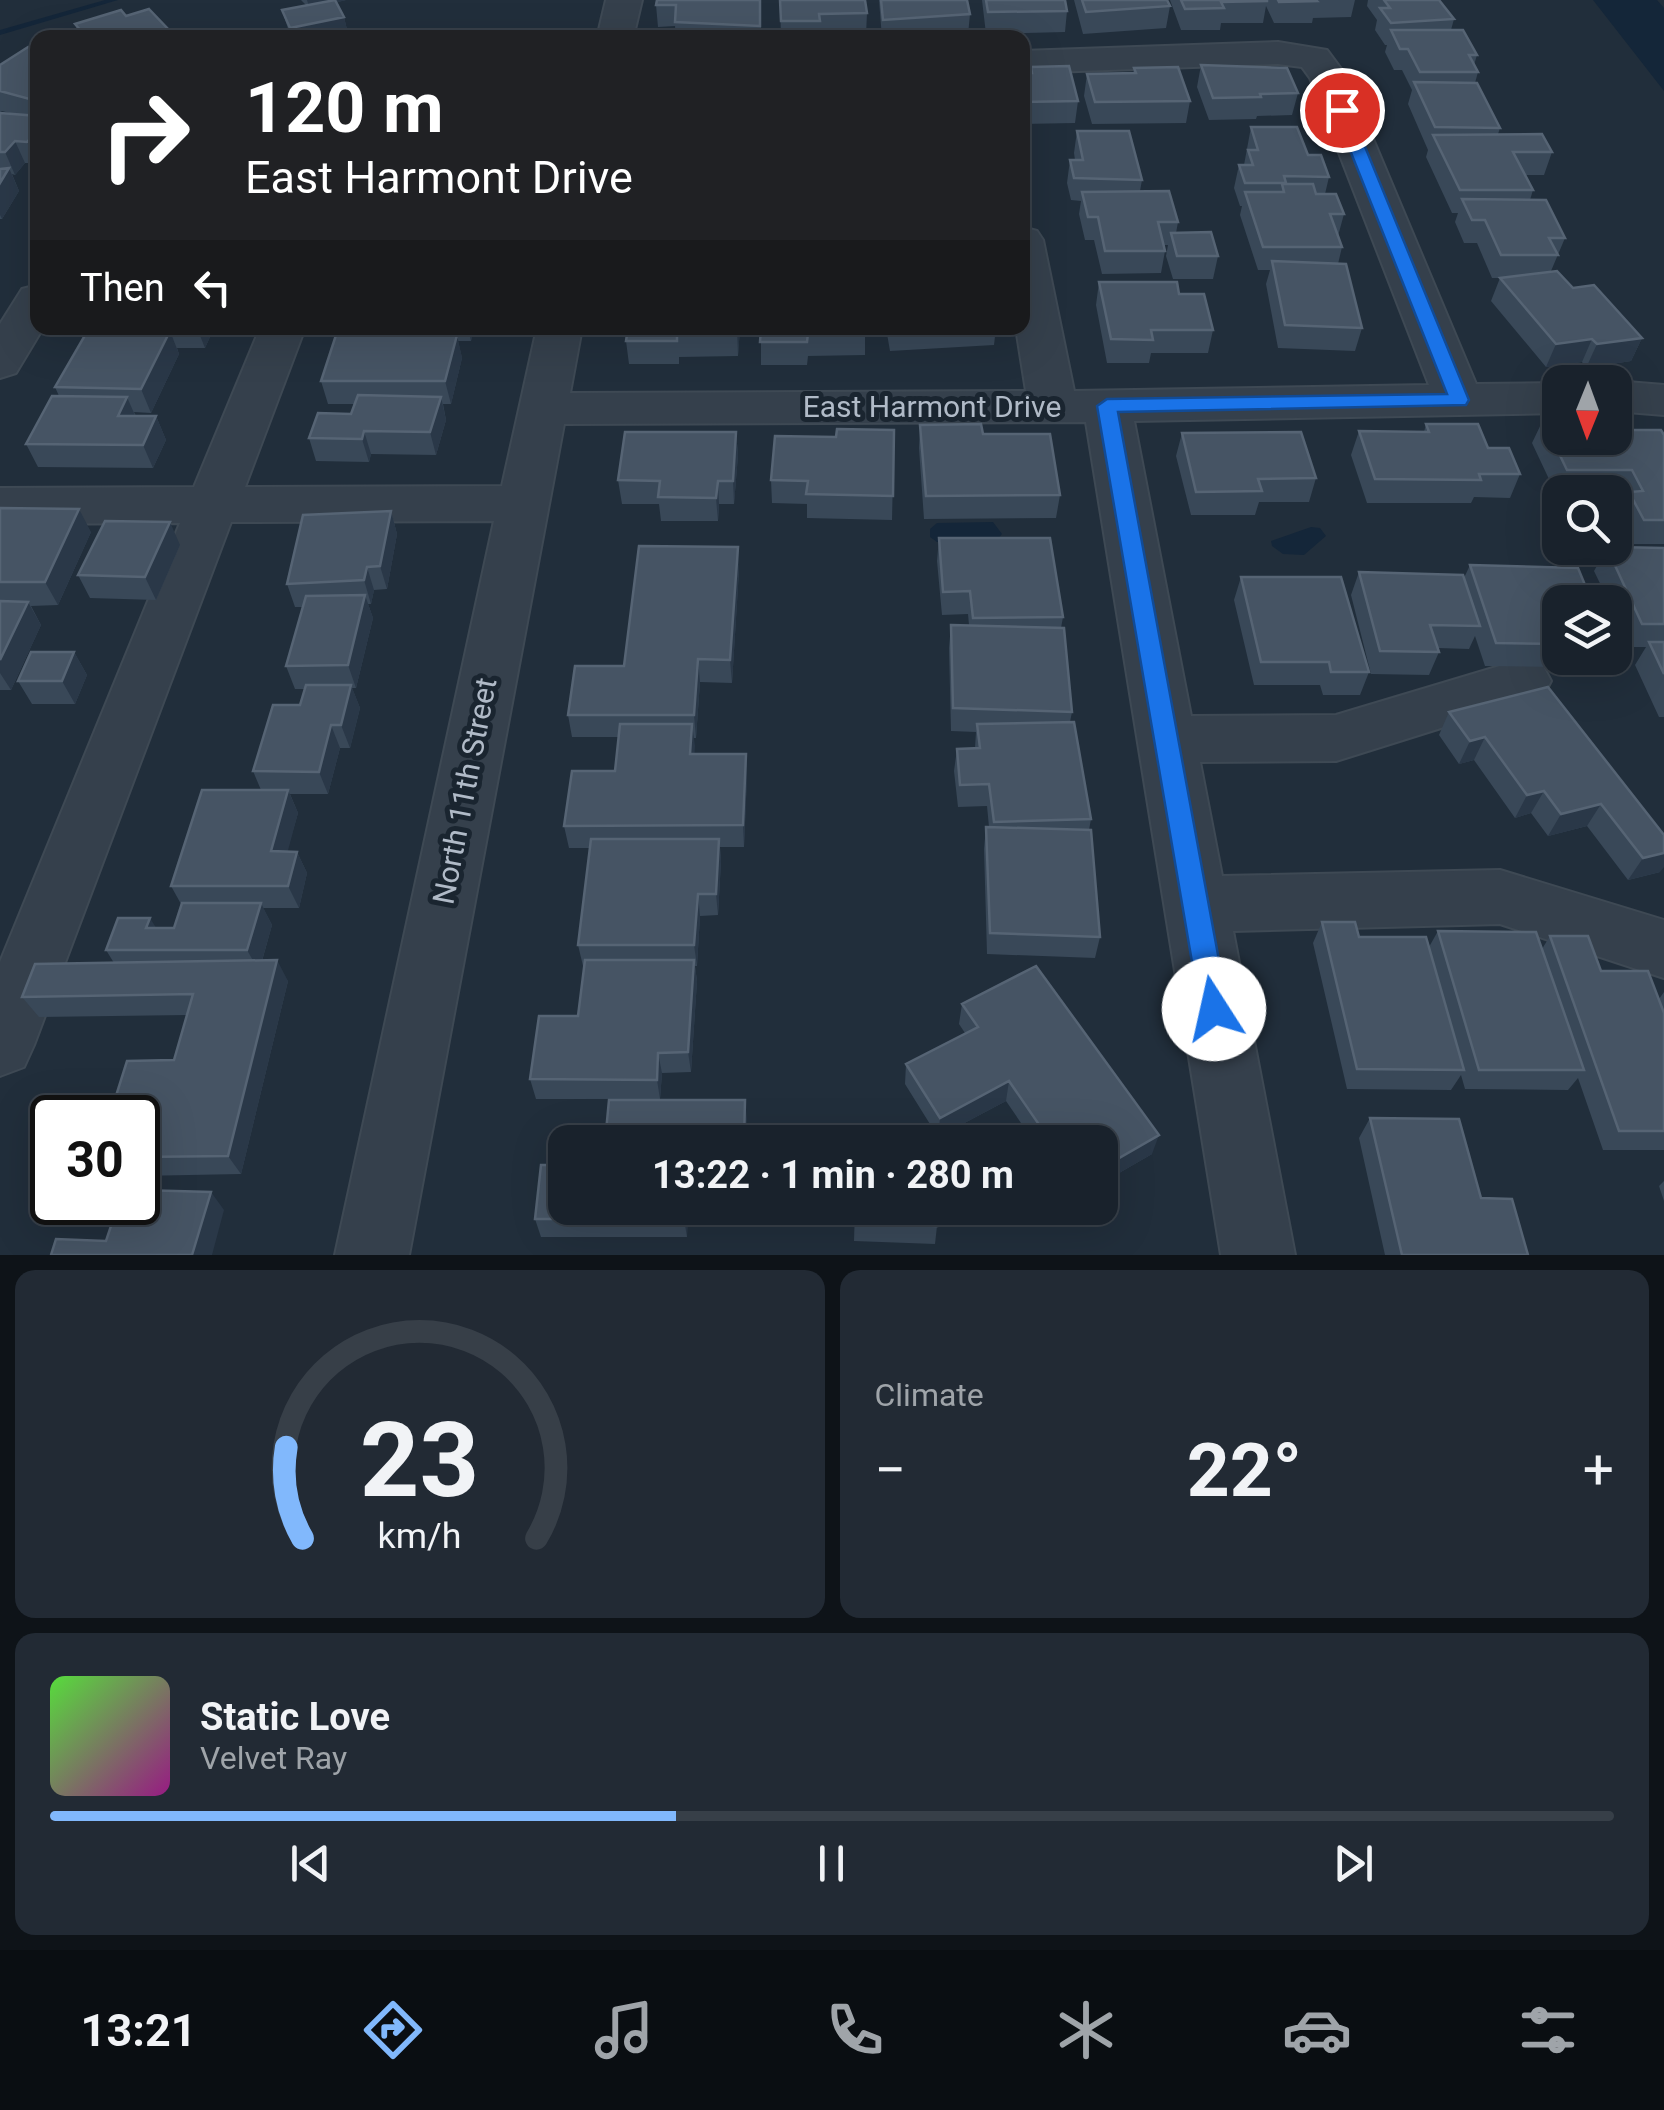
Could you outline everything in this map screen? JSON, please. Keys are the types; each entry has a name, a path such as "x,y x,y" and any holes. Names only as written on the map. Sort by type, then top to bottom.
{"street":[{"path":"617,30 624,0"},
{"path":"1030,62 1278,53 1314,58 1328,77 1459,400"},
{"path":"1030,283 1053,406"},
{"path":"0,363 30,312"},
{"path":"0,1045 279,335"},
{"name":"North 11th Street","path":"372,1255 558,335"},
{"path":"1632,397 1664,400"},
{"name":"East Harmont Drive","path":"543,409 1107,406 1542,398"},
{"path":"1107,406 1258,1255"},
{"path":"0,506 522,503"},
{"path":"1166,739 1336,738 1523,682"},
{"path":"1196,904 1500,898 1664,948"}],"water":[{"path":"1593,0 1657,0 1664,8 1664,91"},
{"path":"993,522 1002,534 995,542 937,542 930,537 930,529 937,523"},
{"path":"1311,527 1320,528 1326,536 1304,555 1283,554 1272,546 1271,541"}],"building":[{"path":"335,0 344,17 290,28 282,10"},
{"path":"657,0 760,0 760,26 675,22 676,5 656,5"},
{"path":"780,0 865,0 867,13 819,14 820,21 781,21"},
{"path":"881,0 967,0 970,14 883,20"},
{"path":"986,0 1065,0 1067,11 988,12"},
{"path":"1082,0 1167,0 1170,6 1086,12"},
{"path":"1181,0 1267,1 1221,2 1224,8 1185,9"},
{"path":"1384,0 1439,0 1454,19 1391,23 1380,8 1390,8"},
{"path":"149,9 167,28 80,30 75,24 121,10 126,16"},
{"path":"1391,30 1463,30 1477,55 1469,55 1478,72 1420,72 1408,49 1400,49"},
{"path":"30,48 30,99 0,91 0,65"},
{"path":"1201,65 1287,68 1298,93 1213,98"},
{"path":"1069,66 1078,101 1030,102 1031,67"},
{"path":"1178,67 1190,101 1095,102 1087,74 1136,73 1134,68"},
{"path":"1414,82 1477,83 1500,128 1435,127"},
{"path":"0,113 30,115 30,139 15,141 0,152"},
{"path":"1251,127 1297,127 1308,155 1321,155 1329,177 1284,176 1286,183 1245,183 1239,165 1253,165 1248,150 1258,150"},
{"path":"1077,131 1129,131 1142,180 1074,178 1070,160 1083,160"},
{"path":"1542,134 1552,152 1513,152 1533,190 1460,190 1433,135"},
{"path":"9,168 0,183 0,169"},
{"path":"1282,184 1313,184 1316,194 1336,194 1344,214 1330,214 1342,247 1263,247 1245,192 1284,192"},
{"path":"1169,191 1178,222 1158,222 1165,251 1105,251 1098,217 1088,217 1082,192"},
{"path":"1462,199 1546,200 1565,238 1549,238 1558,255 1501,255 1485,220 1472,220"},
{"path":"1211,232 1218,256 1177,256 1171,233"},
{"path":"1272,261 1346,264 1362,328 1285,325"},
{"path":"1557,271 1573,288 1594,285 1642,338 1556,344 1500,278"},
{"path":"1099,282 1177,282 1179,294 1204,294 1213,330 1151,330 1153,340 1111,339"},
{"path":"85,335 168,335 141,389 55,387"},
{"path":"336,335 457,335 445,381 321,381"},
{"path":"627,335 677,335 677,341 626,341"},
{"path":"760,335 808,335 807,342 760,342"},
{"path":"358,395 441,397 430,432 364,431 362,439 309,438 318,413 351,414"},
{"path":"52,396 127,397 118,416 156,416 143,445 26,444"},
{"path":"981,424 983,434 1050,434 1060,495 926,496 920,425"},
{"path":"1426,424 1478,424 1488,448 1509,448 1520,474 1479,474 1481,480 1375,479 1359,431 1429,432"},
{"path":"837,429 894,430 893,496 806,494 808,481 771,480 775,436 836,437"},
{"path":"1632,430 1661,430 1664,520 1644,520 1632,498 1632,492 1643,491 1632,470 1567,470 1560,455 1632,455"},
{"path":"625,432 736,432 733,481 718,481 716,498 658,497 660,481 618,480"},
{"path":"1301,432 1316,478 1258,479 1262,491 1196,492 1182,433"},
{"path":"0,508 79,509 45,582 0,582"},
{"path":"391,511 380,566 367,567 364,580 287,584 303,515"},
{"path":"105,521 170,522 145,577 78,575"},
{"path":"939,538 1050,538 1063,617 973,618 970,591 943,592"},
{"path":"639,546 738,547 730,660 698,659 694,715 568,715 575,666 624,666"},
{"path":"1632,547 1664,548 1664,624 1642,624 1632,602 1632,585 1624,585 1615,565 1632,565"},
{"path":"1470,565 1578,568 1585,585 1542,585 1542,644 1496,643"},
{"path":"1359,572 1463,575 1480,626 1430,625 1439,652 1380,651"},
{"path":"1241,577 1341,577 1369,672 1331,672 1329,662 1261,662"},
{"path":"365,595 348,665 286,666 306,596"},
{"path":"0,601 28,602 0,660"},
{"path":"951,625 1064,628 1072,712 953,708"},
{"path":"1649,642 1664,642 1664,674"},
{"path":"31,652 74,652 62,681 18,681"},
{"path":"306,685 351,685 341,725 331,725 319,772 253,771 273,705 300,705"},
{"path":"1548,687 1664,835 1664,853 1643,858 1601,804 1561,814 1544,791 1527,795 1485,737 1470,741 1449,712"},
{"path":"1074,722 1091,819 994,822 989,784 960,785 957,749 980,748 977,724"},
{"path":"620,724 692,724 690,754 746,754 743,825 564,826 572,771 615,771"},
{"path":"202,790 288,790 271,851 297,852 288,886 171,886"},
{"path":"986,827 1091,830 1100,937 990,933"},
{"path":"591,839 719,839 716,894 698,894 694,945 578,945"},
{"path":"182,903 261,903 247,950 106,950 118,918 150,918 146,928 174,928"},
{"path":"1322,922 1355,922 1359,937 1426,937 1464,1070 1357,1069"},
{"path":"1438,931 1536,932 1584,1070 1479,1070"},
{"path":"1550,936 1588,936 1601,971 1648,971 1664,1013 1664,1131 1619,1131"},
{"path":"277,960 228,1156 160,1157 160,1095 116,1095 127,1061 174,1060 193,994 22,997 35,964"},
{"path":"585,960 694,960 688,1052 658,1053 657,1080 530,1079 539,1016 578,1016"},
{"path":"1036,966 1159,1135 1118,1159 1118,1125 1039,1125 1009,1081 940,1118 906,1064 978,1027 962,1004"},
{"path":"609,1100 745,1100 744,1125 607,1125"},
{"path":"1370,1118 1459,1119 1481,1198 1512,1199 1528,1255 1402,1255"},
{"path":"541,1165 548,1165 548,1219 535,1219"},
{"path":"160,1191 211,1192 192,1255 51,1255 56,1239 106,1241 111,1225 160,1225"}],"waterway":[{"path":"0,33 114,0"}],"route":[{"path":"1214,1009 1107,406 1459,400 1342,110"}]}
